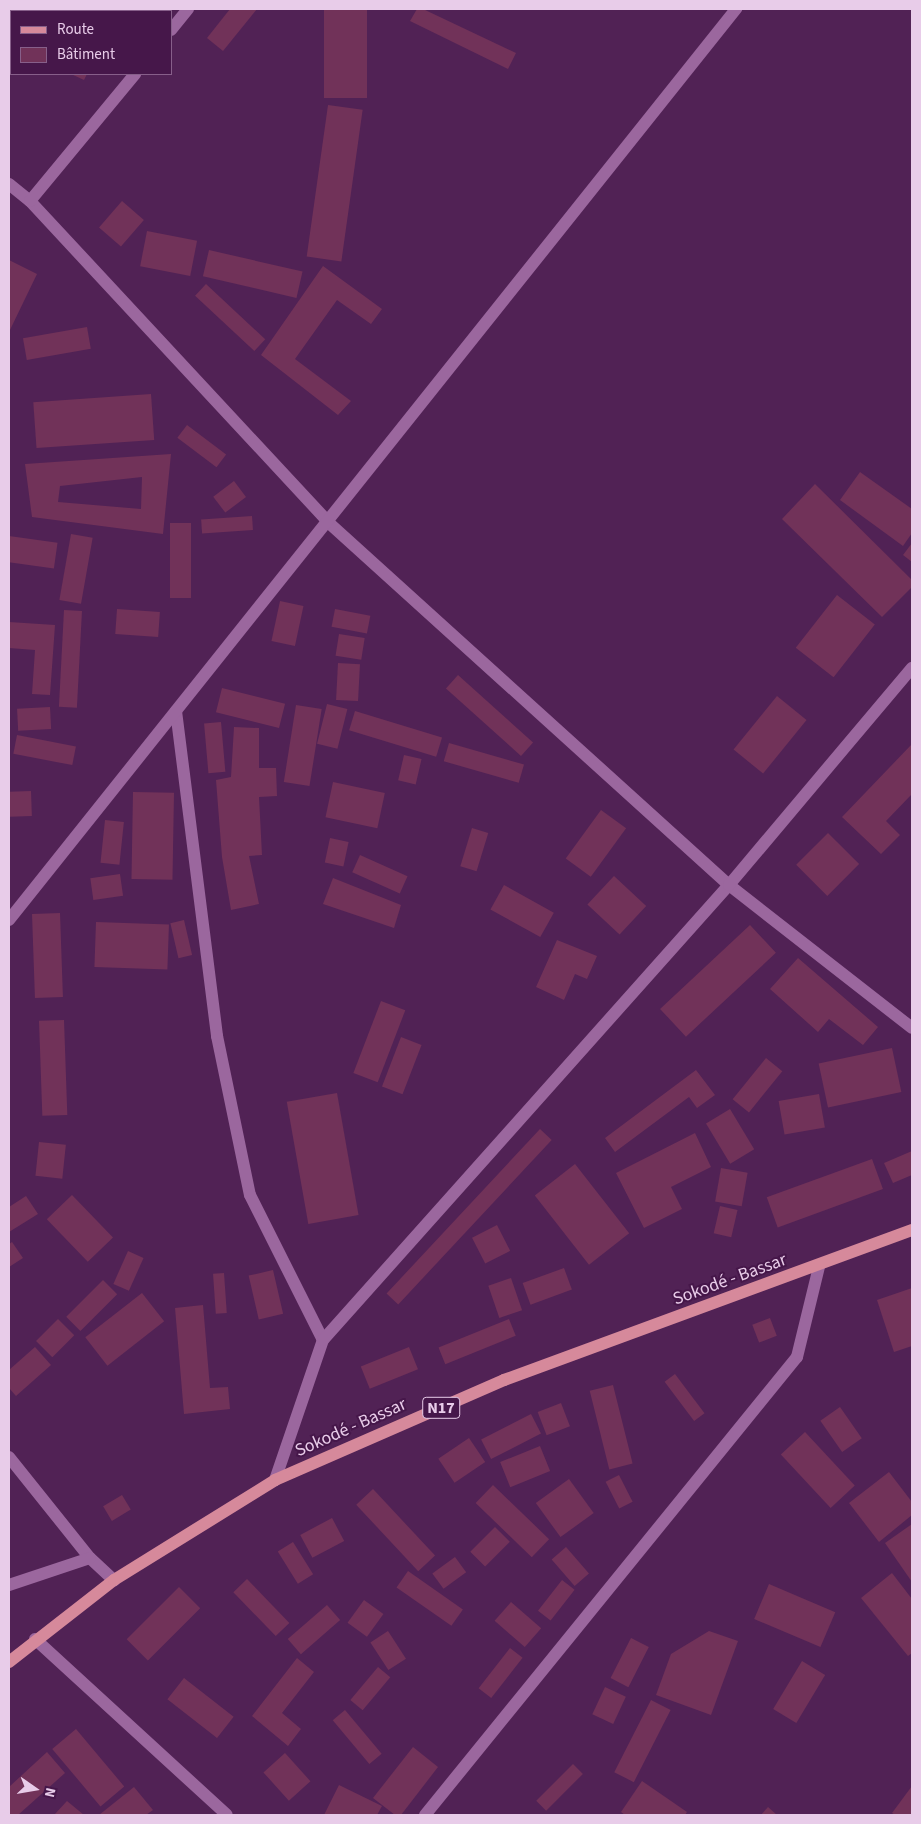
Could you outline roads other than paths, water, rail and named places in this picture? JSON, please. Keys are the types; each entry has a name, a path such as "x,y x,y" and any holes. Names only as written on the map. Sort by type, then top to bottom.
{"main road":[{"name":"Sokodé - Bassar","path":"9,1662 35,1639 114,1580 274,1480 504,1380 819,1267 912,1230"}],"street":[{"path":"172,29 188,9"},
{"path":"9,920 176,712 281,576 328,523 736,9"},
{"path":"30,201 134,75"},
{"path":"9,184 30,201 328,523 729,885 912,1028"},
{"path":"274,1480 323,1340 729,885 912,668"},
{"path":"176,712 217,1036 250,1195 323,1340"},
{"path":"425,1815 797,1357 819,1267"},
{"path":"9,1457 90,1558 114,1580"},
{"path":"9,1586 90,1558"},
{"path":"35,1639 227,1815"}]}
